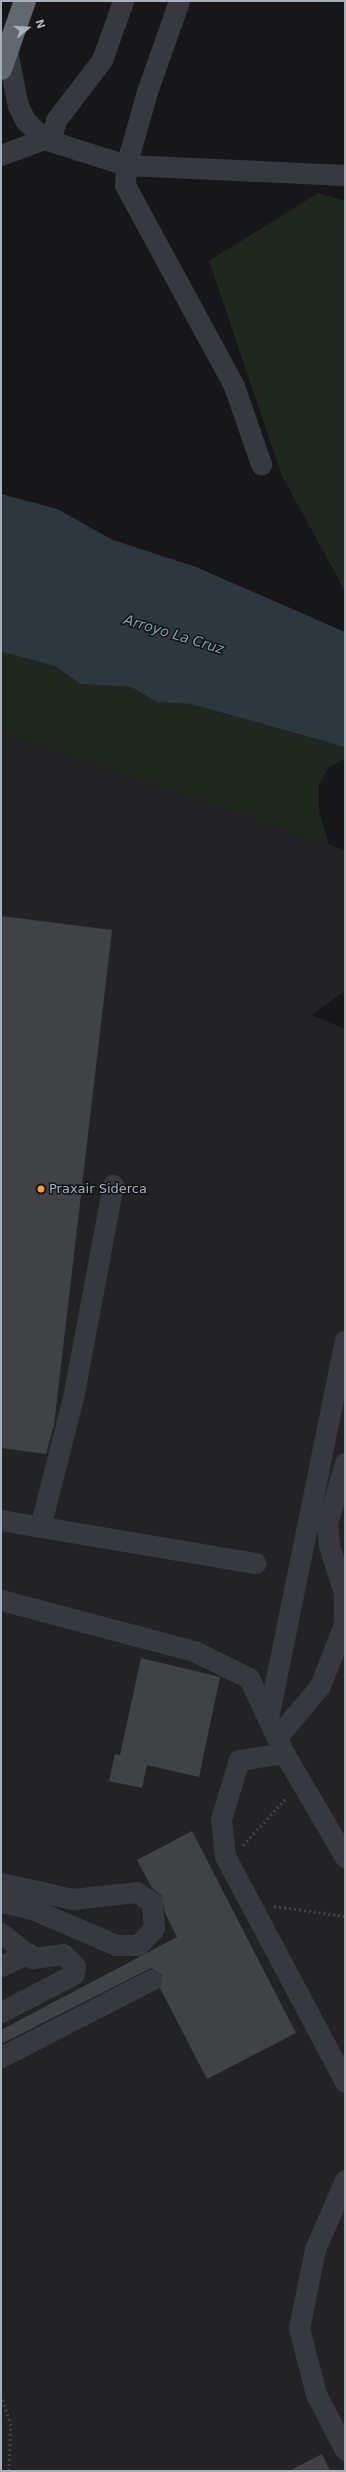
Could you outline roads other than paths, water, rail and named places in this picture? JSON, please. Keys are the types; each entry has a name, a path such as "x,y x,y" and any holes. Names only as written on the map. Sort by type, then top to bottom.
{"highway":[{"path":"4,60 25,1"}],"lane":[{"path":"1,154 47,140 56,120 102,60 123,1"},
{"path":"179,1 147,92 117,162 131,201 214,345 234,386 261,464"},
{"path":"4,60 18,106 25,120 47,140 117,162 345,175"},
{"path":"40,1527 73,1398 113,1185"},
{"path":"268,1718 345,1341"},
{"path":"345,1463 327,1524 329,1545 344,1593 344,1624 320,1686 280,1745 239,1760 221,1819 228,1862 345,2082"},
{"path":"1,1520 255,1563"},
{"path":"1,1600 194,1651 249,1678 280,1745 345,1857"},
{"path":"1,1883 72,1899 136,1892 152,1902 154,1928 138,1945 98,1940 61,1921 32,1909 1,1902"},
{"path":"61,1921 63,1954"},
{"path":"1,1933 28,1953 39,1959 63,1954 98,1940"},
{"path":"1,1966 28,1953"},
{"path":"1,2012 74,1974 72,1959 63,1954"},
{"path":"1,2057 151,1980"},
{"path":"345,2180 315,2249 300,2328 316,2394 345,2450"}],"water":[{"name":"Arroyo La Cruz","path":"1,494 57,509 113,540 196,567 345,632 345,747 191,704 157,702 131,687 80,684 55,666 1,652"}],"place":[{"name":"Praxair Siderca","path":"41,1189"}]}
